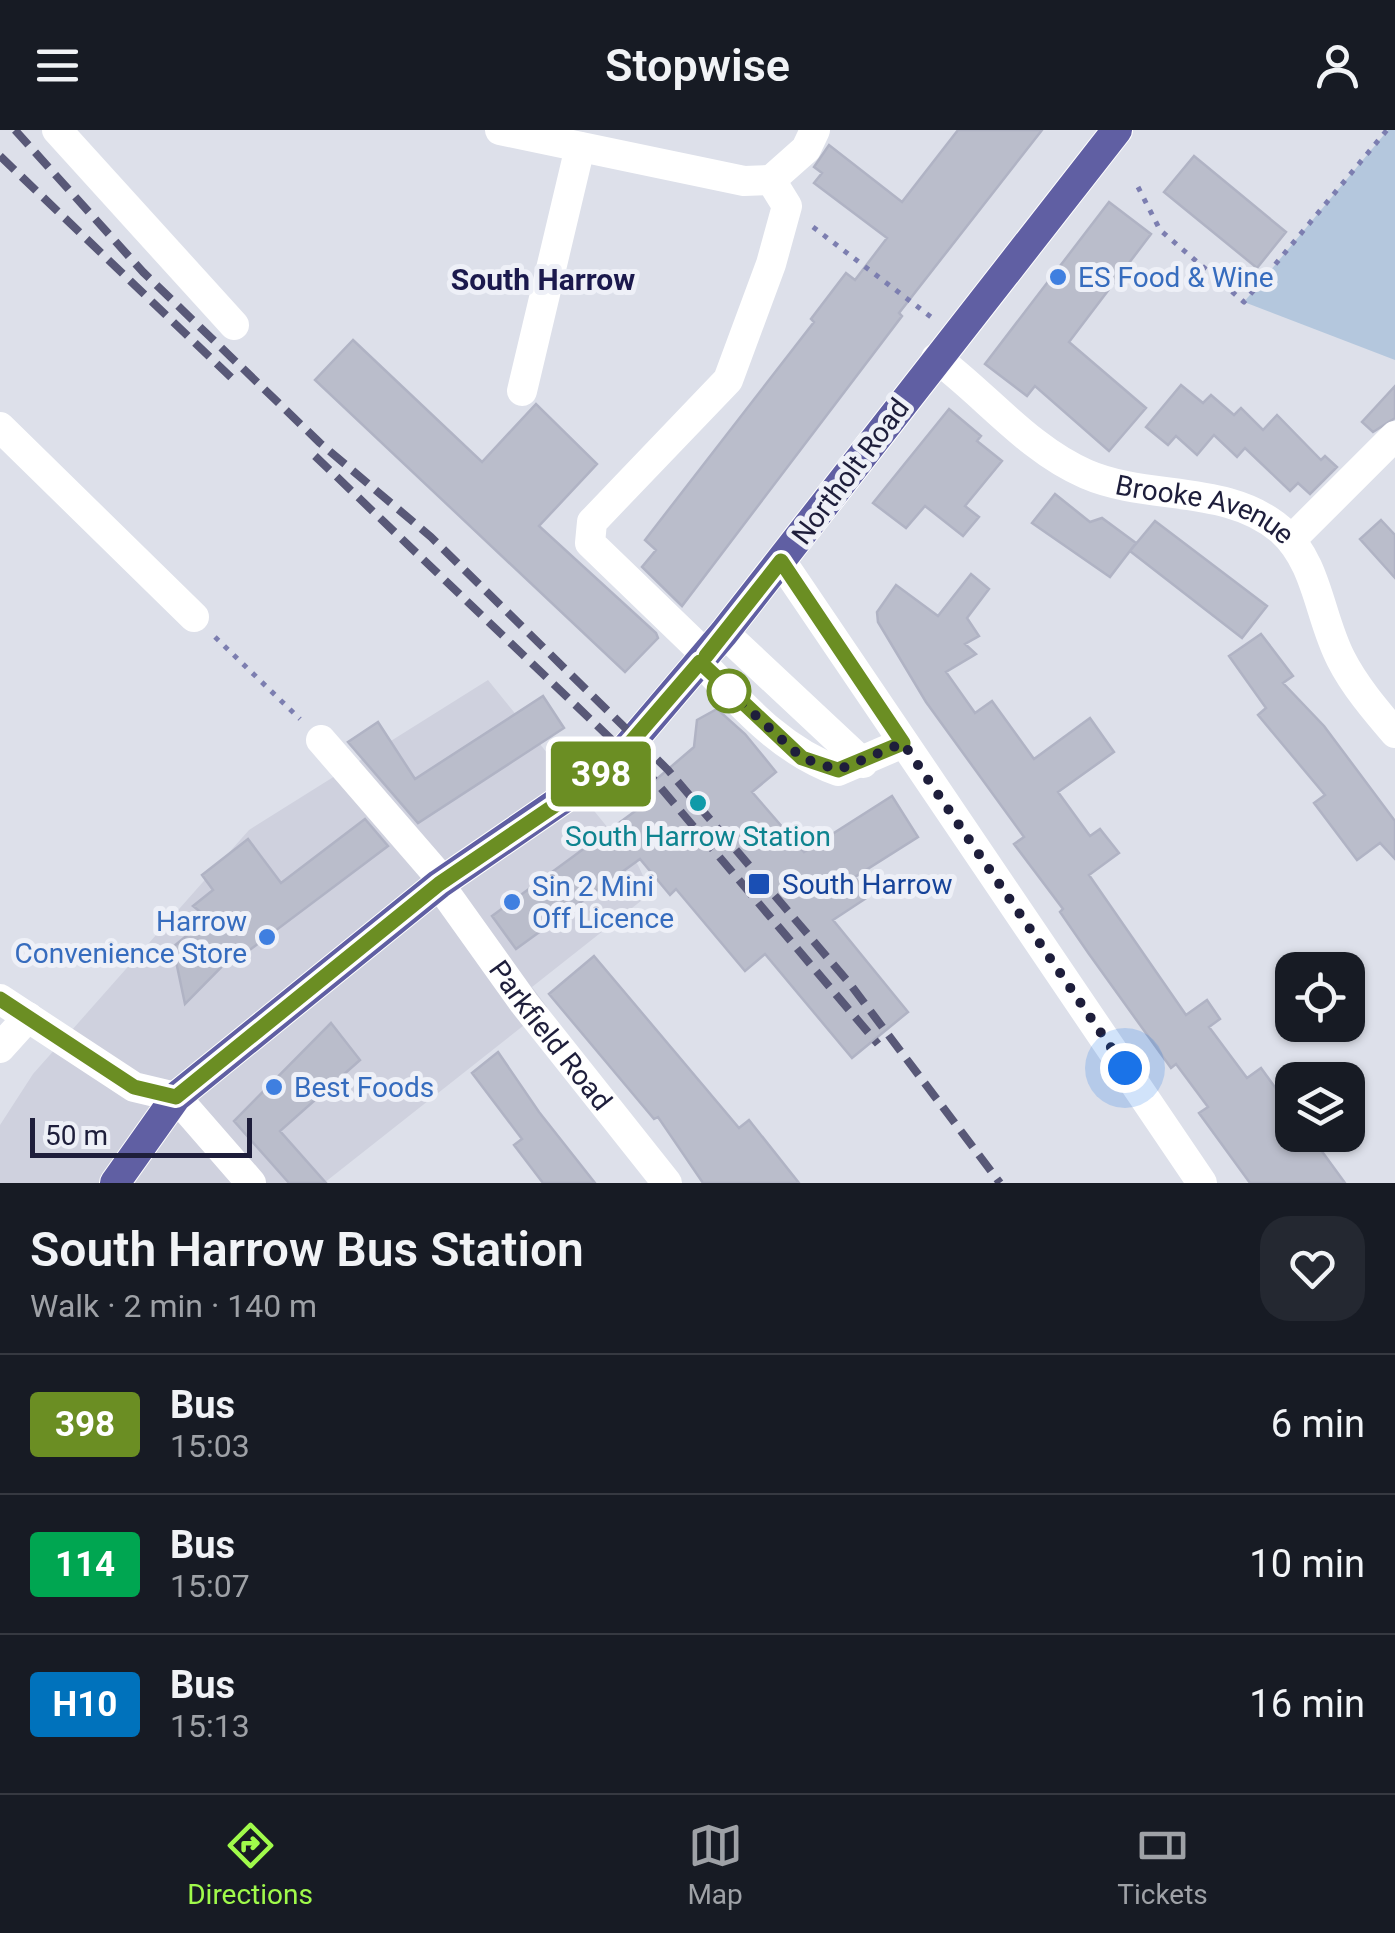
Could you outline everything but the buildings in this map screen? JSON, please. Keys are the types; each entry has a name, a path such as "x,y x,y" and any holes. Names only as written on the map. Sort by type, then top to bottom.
{"main road":[{"name":"Northolt Road","path":"115,1183 176,1097 441,883 607,770 781,561 1117,130"}],"street":[{"path":"57,130 234,324"},
{"path":"500,130 744,181 779,193"},
{"path":"815,130 779,193 772,264 728,380 592,522 590,543 710,650 863,763 903,743"},
{"path":"522,391 580,147"},
{"name":"Brooke Avenue","path":"945,346 1044,450 1088,475 1259,512 1290,540 1306,564 1342,662 1391,720"},
{"path":"0,427 194,617"},
{"path":"1290,540 1395,436"},
{"path":"781,561 1202,1183"},
{"name":"Parkfield Road","path":"321,740 441,883 524,1003 668,1183"},
{"path":"0,999 134,1087 176,1097 251,1183"},
{"path":"0,1048 28,1017"}],"path":[{"path":"1138,187 1160,230 1244,302 1387,130"},
{"path":"779,193 901,294 945,346"},
{"path":"194,617 321,740"}],"shaded area":[{"path":"1388,130 1395,130 1395,360 1244,302"},
{"path":"488,680 638,865 651,893 532,987 547,1007 324,1183 0,1183 0,1125 33,1074 249,830"}],"railway":[{"path":"15,130 143,272 320,443 431,537 668,770 850,984 1000,1183"},
{"path":"0,156 238,384"},
{"path":"315,456 655,781 878,1044"}],"bus line":[{"name":"398","path":"0,999 134,1087 176,1097 297,995 375,938 439,884 607,770 700,662 752,716 802,758 838,770 863,763 903,743 863,689 781,561 706,656"}],"place":[{"name":"ES Food & Wine","path":"1058,277"},
{"name":"South Harrow Station","path":"698,803"},
{"name":"South Harrow","path":"759,884"},
{"name":"Sin 2 Mini Off Licence","path":"512,902"},
{"name":"Harrow Convenience Store","path":"267,937"},
{"name":"Best Foods","path":"274,1087"}],"district":[{"name":"South Harrow","path":"543,280"}],"route":[{"path":"729,691 802,758 838,770 863,763 903,743 1125,1068"}]}
